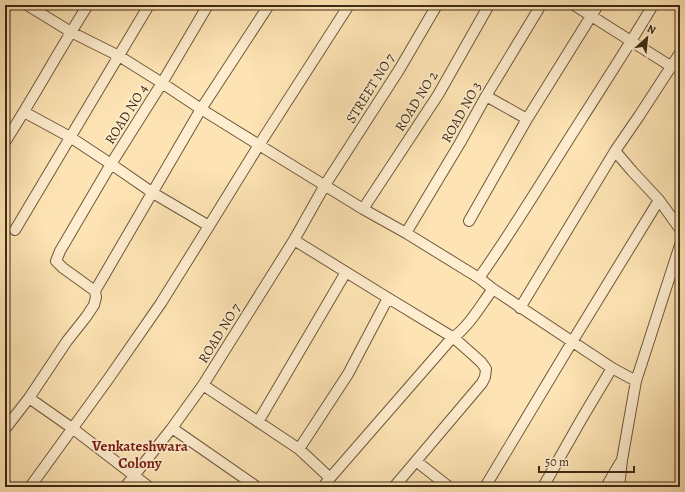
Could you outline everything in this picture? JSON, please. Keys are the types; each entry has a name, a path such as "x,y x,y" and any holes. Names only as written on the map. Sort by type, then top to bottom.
{"street":[{"path":"27,5 70,32 118,56 162,82 201,109 259,145 479,278 492,289 520,308 612,368 636,381"},
{"path":"5,142 70,32 88,5"},
{"path":"15,230 149,5"},
{"name":"ROAD NO 4","path":"95,291 63,268 56,261 68,236 208,5"},
{"path":"5,429 29,398 63,347 94,305 96,297 95,291 201,109 269,5"},
{"path":"30,487 161,303 259,145 349,5"},
{"name":"STREET NO 7","path":"325,185 398,70 437,5"},
{"name":"ROAD NO 2","path":"363,209 438,95 489,5"},
{"name":"ROAD NO 3","path":"406,233 540,5"},
{"path":"574,5 672,67"},
{"path":"468,221 527,119 598,5"},
{"path":"479,278 504,242 654,5"},
{"path":"520,308 615,151 680,53"},
{"path":"486,96 527,119"},
{"path":"24,112 70,137 153,193 209,226"},
{"path":"615,151 659,200 680,229"},
{"name":"ROAD NO 7","path":"125,487 172,428 203,385 294,240 325,185"},
{"path":"485,487 659,200"},
{"path":"294,240 454,338 485,366 485,378 482,383 394,487"},
{"path":"619,487 622,460 636,381 680,245"},
{"path":"258,422 346,272"},
{"path":"323,487 451,339 454,338 471,320 492,289"},
{"path":"299,449 348,374 388,298"},
{"path":"543,487 612,368"},
{"path":"203,385 299,449 330,478"},
{"path":"29,398 72,428 149,487"},
{"path":"172,428 257,487"},
{"path":"606,487 622,460"},
{"path":"416,461 449,487"}],"district":[{"name":"Venkateshwara Colony","path":"140,454"}]}
